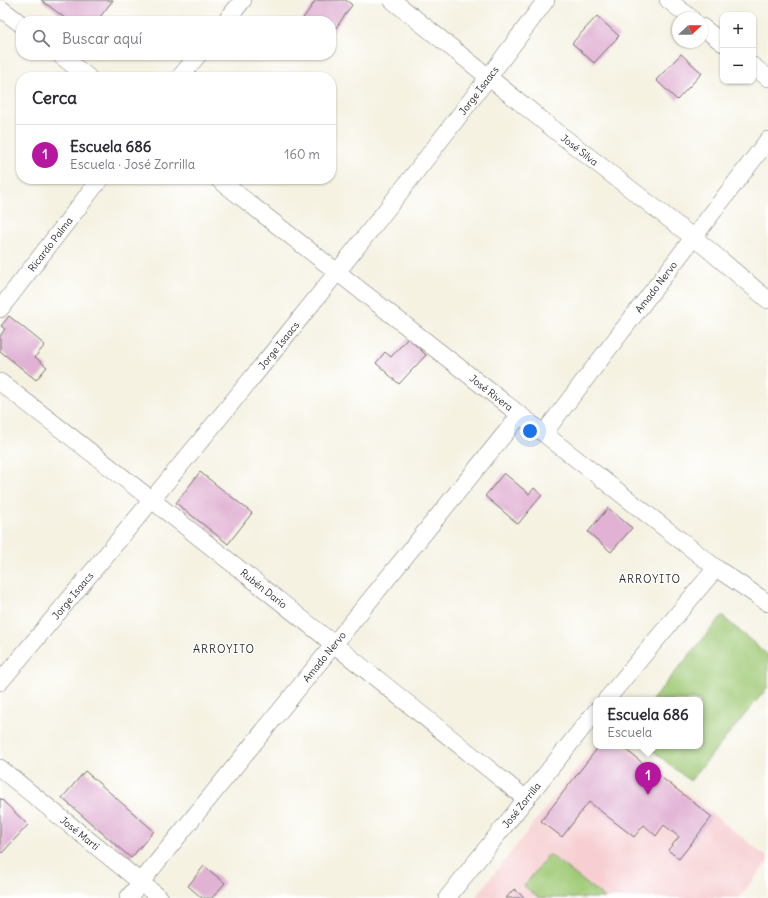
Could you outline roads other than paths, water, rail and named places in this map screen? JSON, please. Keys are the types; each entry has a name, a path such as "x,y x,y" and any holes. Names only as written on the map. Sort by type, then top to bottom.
{"street":[{"path":"230,16 243,0"},
{"name":"José Silva","path":"392,0 693,238 768,300"},
{"name":"Jorge Isaacs","path":"0,682 153,500 338,272 489,78 546,0"},
{"path":"668,0 683,12"},
{"path":"0,8 16,20"},
{"path":"708,32 720,41"},
{"path":"66,60 82,72"},
{"path":"184,72 194,60"},
{"path":"756,68 768,78"},
{"name":"Amado Nervo","path":"544,433 768,140"},
{"name":"Ricardo Palma","path":"0,309 96,184"},
{"name":"José Rivera","path":"224,184 716,568 760,589 768,603"},
{"name":"Rubén Darío","path":"0,382 153,500 335,644 526,799"},
{"name":"Amado Nervo","path":"128,898 520,415"},
{"path":"608,697 716,568"},
{"name":"José Zorrilla","path":"447,898 593,715"},
{"name":"José Martí","path":"0,768 160,898"}],"place":[{"name":"Escuela 686","path":"648,795"}],"district":[{"name":"ARROYITO","path":"650,579"},
{"name":"ARROYITO","path":"224,649"}]}
